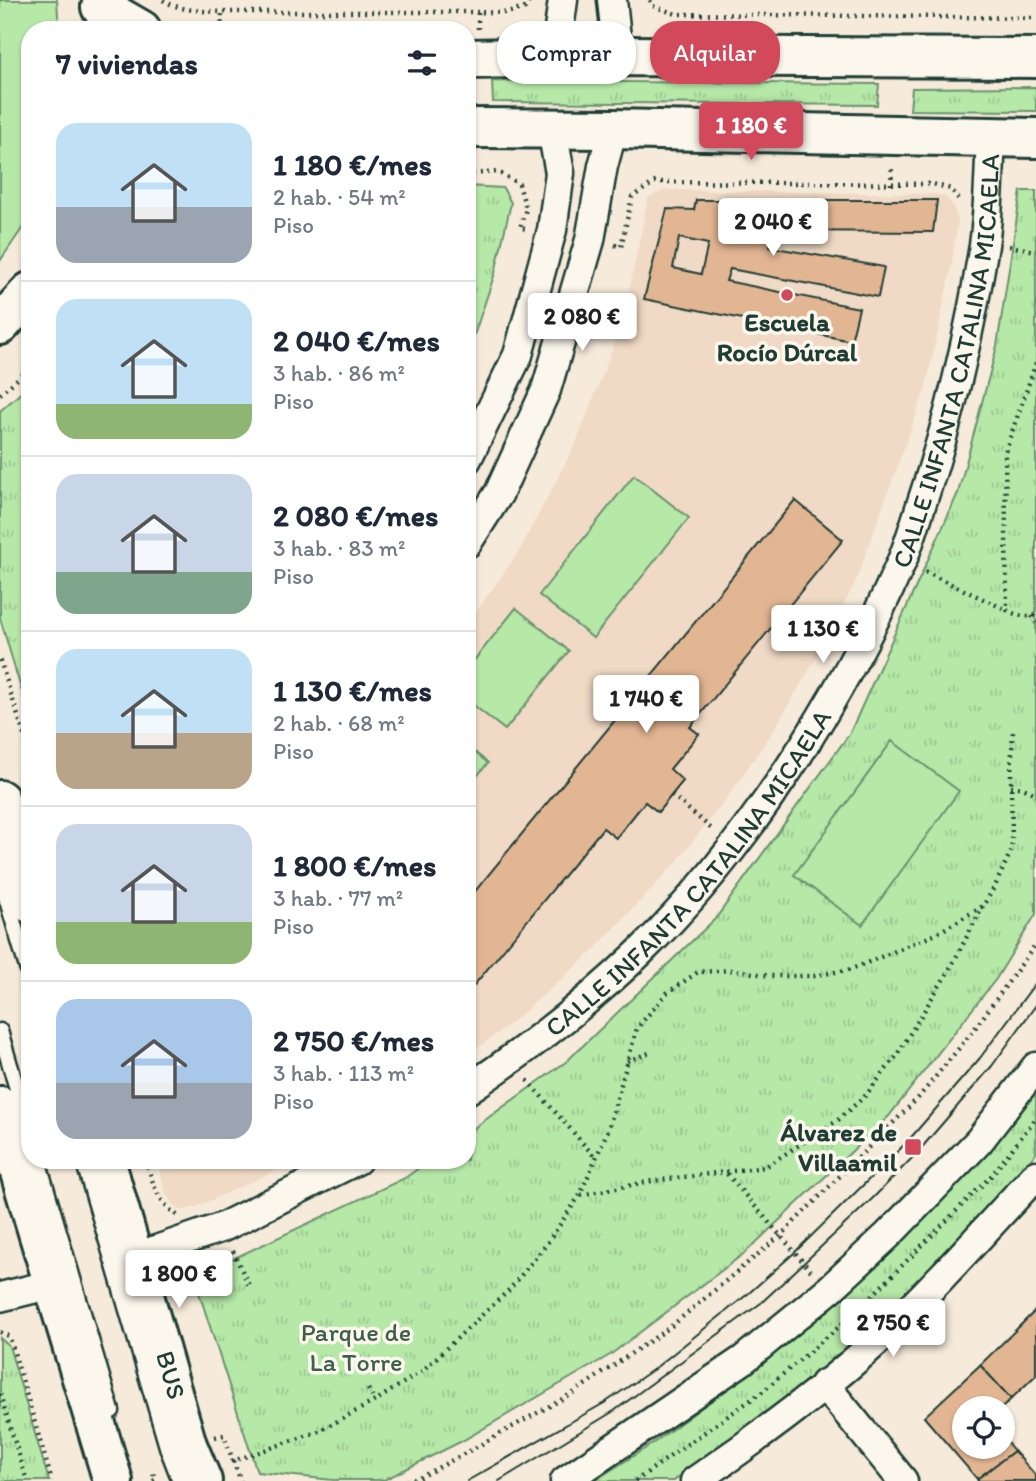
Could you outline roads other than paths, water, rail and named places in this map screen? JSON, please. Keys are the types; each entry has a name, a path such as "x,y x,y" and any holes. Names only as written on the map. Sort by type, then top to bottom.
{"street":[{"path":"560,21 563,0"},
{"path":"612,0 614,21"},
{"path":"101,12 121,21"},
{"path":"636,56 1036,58"},
{"path":"476,59 497,59"},
{"path":"476,128 1036,138"},
{"path":"476,529 499,493 546,390 590,240 603,166 613,129"},
{"path":"476,441 518,355 552,230 560,173 552,130"},
{"name":"CALLE INFANTA CATALINA MICAELA","path":"476,1084 510,1061 583,1002 640,951 707,878 733,847 841,684 902,562 938,455 961,369 984,242 991,138"},
{"path":"0,325 21,302"},
{"path":"0,801 21,814"},
{"path":"0,801 21,872"},
{"path":"565,1481 743,1360 830,1289 888,1235 979,1141 1036,1068"},
{"path":"0,1106 113,1481"},
{"path":"108,1169 187,1445 218,1471"},
{"path":"133,1258 223,1227 338,1169"},
{"path":"695,1481 729,1458 876,1342 929,1290 1036,1175"},
{"path":"0,1297 53,1284"},
{"path":"824,1384 903,1481"}],"lane":[{"path":"0,877 21,948"},
{"path":"0,1031 21,1102"},
{"path":"41,1169 117,1427"},
{"name":"BUS","path":"86,1169 168,1450 180,1481"}],"tram line":[{"path":"467,1481 606,1402 654,1369 749,1293 794,1253 907,1142 980,1058 1036,982"},
{"path":"499,1481 614,1411 761,1303 917,1153 992,1066 1036,1005"}],"place":[{"name":"Escuela Rocío Dúrcal","path":"787,295"},
{"name":"Álvarez de Villaamil","path":"913,1147"}],"park label":[{"name":"Parque de La Torre","path":"356,1347"}]}
